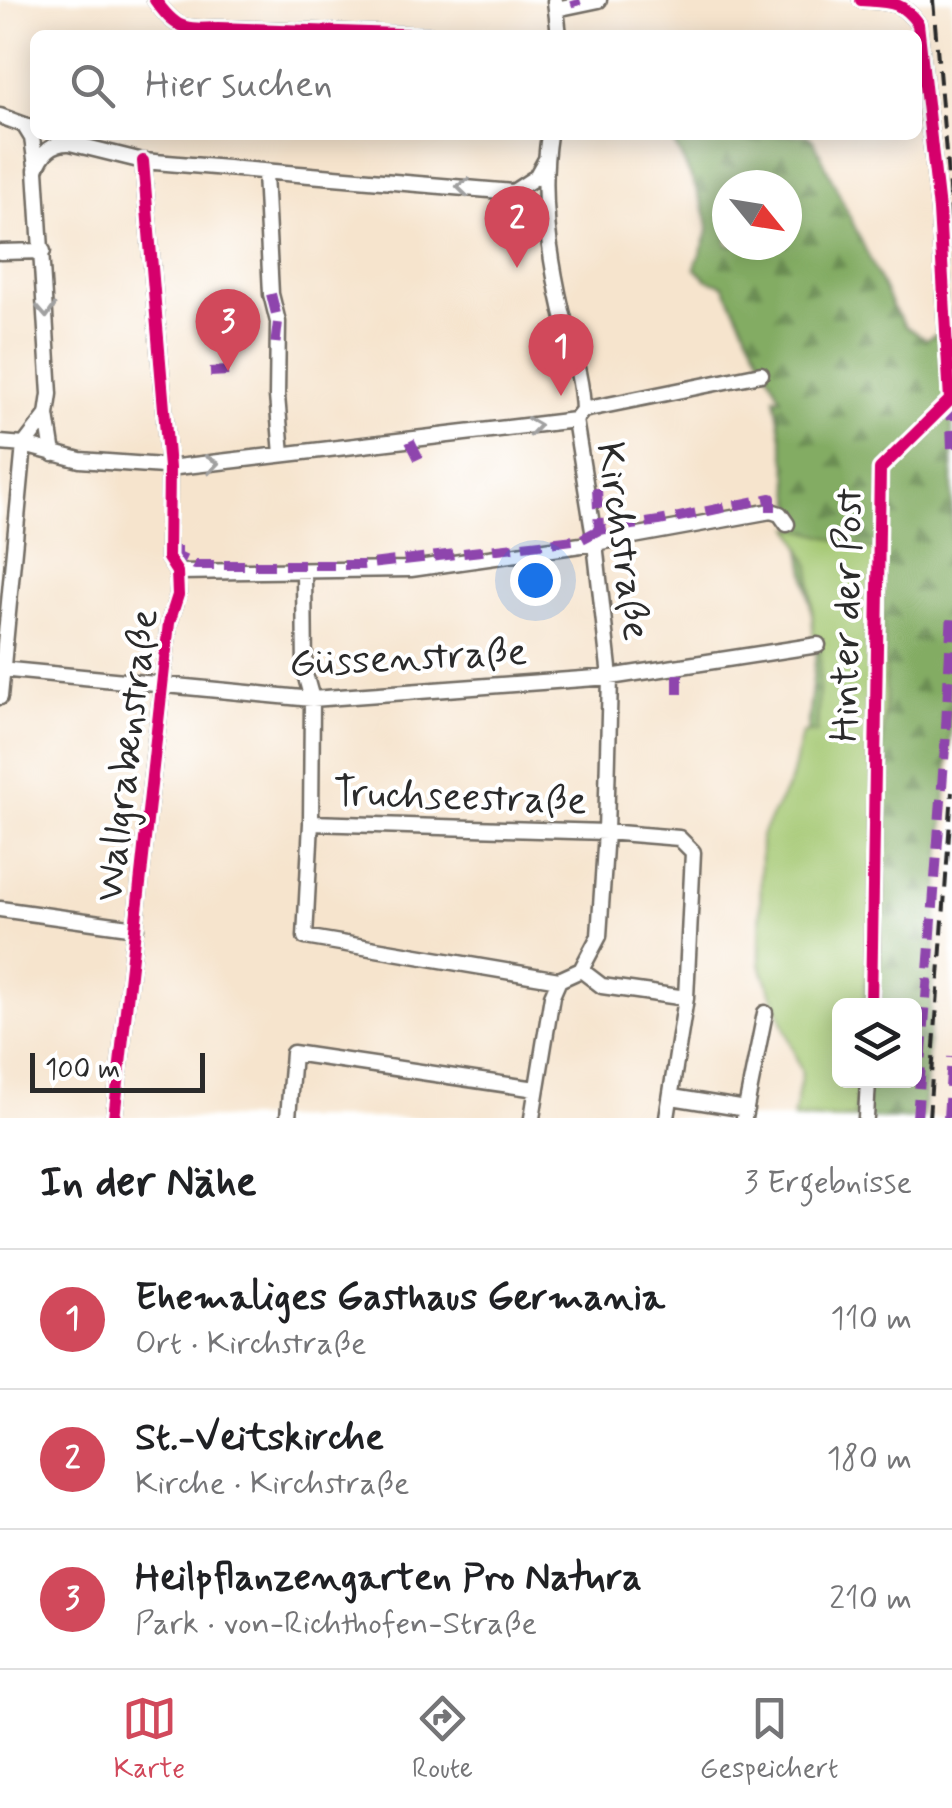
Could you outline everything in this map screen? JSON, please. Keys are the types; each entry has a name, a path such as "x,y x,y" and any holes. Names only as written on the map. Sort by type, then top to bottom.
{"street":[{"path":"155,0 172,22 187,30"},
{"path":"559,30 556,4 599,0"},
{"name":"Hinter der Post","path":"861,0 891,2 907,8 919,30"},
{"name":"Hinter der Post","path":"871,998 880,469 950,400 938,210 922,61"},
{"path":"0,116 29,127"},
{"path":"33,140 50,394 47,414 53,454"},
{"name":"Kirchstraße","path":"548,140 545,159 548,215 556,279 581,388 579,415 610,676 599,936 581,970"},
{"path":"36,170 52,142 142,162 513,192 548,215"},
{"path":"513,192 536,177 545,159"},
{"name":"Wallgrabenstraße","path":"114,1118 168,623 178,595 177,572 168,558 168,468 142,162"},
{"path":"266,173 272,294 278,322 282,454"},
{"path":"0,252 42,252"},
{"path":"0,443 116,465 168,468 579,415 762,374"},
{"path":"0,697 24,445 47,414"},
{"path":"177,572 411,570 595,543 771,511 780,514 788,524"},
{"path":"304,572 305,674 312,699 312,823 305,937 558,980 581,970 602,986 686,998 667,1118"},
{"name":"Güssenstraße","path":"2,669 312,699 610,676 818,645"},
{"name":"Truchseestraße","path":"312,823 606,832 679,838 694,852 686,998"},
{"path":"0,910 136,928"},
{"path":"532,1118 558,980"},
{"path":"672,1097 745,1114 765,1012"},
{"path":"288,1118 293,1053 536,1089"},
{"path":"866,1118 868,1088"}],"green space":[{"path":"672,140 813,140 905,326 926,339 952,328 952,707 923,1118 803,1118 812,1047 775,1006 817,644 775,397 781,398 723,285 707,280 695,268 708,231 704,211"},
{"path":"791,527 880,552 886,694 864,998 832,998 832,1088 857,1088 855,1118 793,1118 802,1073 760,963 761,836 790,782 802,733 817,733 821,650 814,650 810,566"}],"railway":[{"path":"933,0 952,224"},
{"path":"929,1118 952,792"}],"marked path":[{"path":"575,0 577,6"},
{"path":"271,294 278,322 275,347"},
{"path":"210,372 228,371"},
{"path":"950,400 952,448"},
{"path":"410,441 423,467"},
{"path":"597,488 599,530 771,498 771,511"},
{"path":"176,546 176,556 195,565 362,565 582,539 599,530"},
{"path":"917,1118 952,611"},
{"path":"678,666 678,694"},
{"path":"948,1118 952,1057"}],"cycle path":[{"path":"155,0 181,26 257,30"},
{"path":"861,0 894,4 906,10 919,30"},
{"path":"871,998 880,469 950,400 939,210 922,59"},
{"path":"114,1118 169,623 178,595 177,572 168,558 169,468 143,161"}],"place":[{"name":"St.-Veitskirche","path":"517,268"},
{"name":"Heilpflanzengarten Pro Natura","path":"228,371"},
{"name":"Ehemaliges Gasthaus Germania","path":"561,396"}]}
